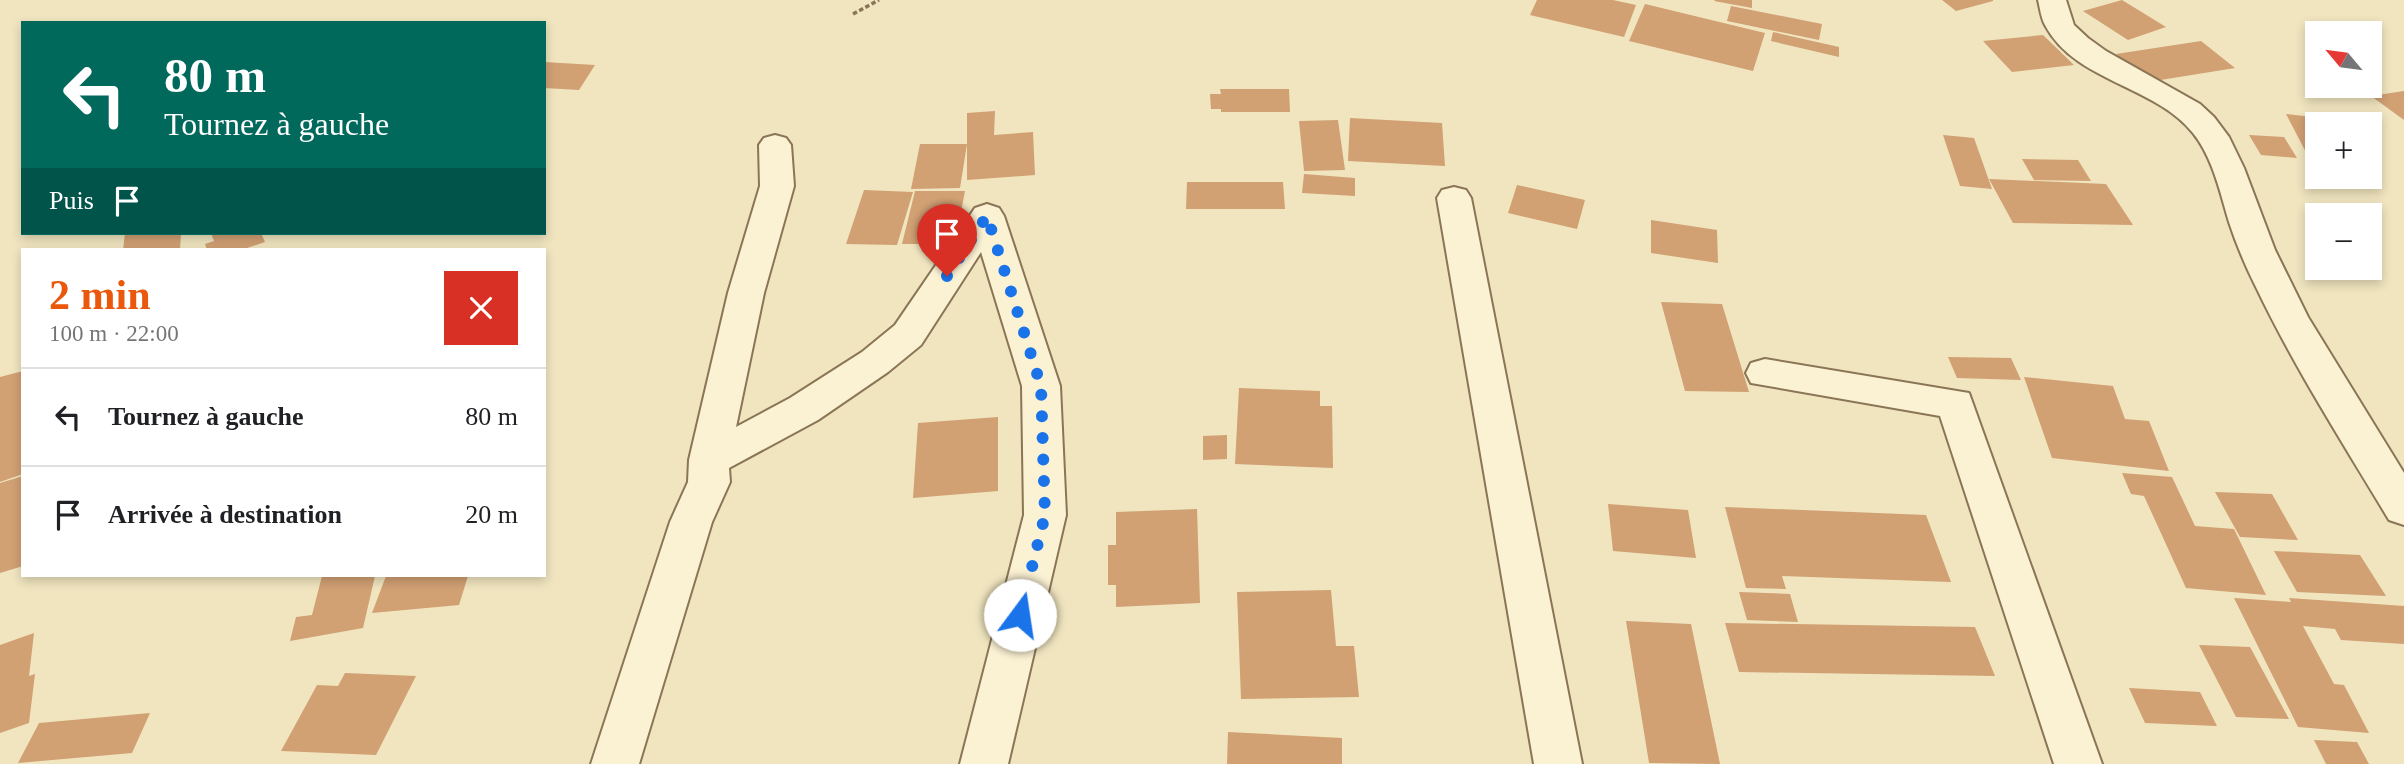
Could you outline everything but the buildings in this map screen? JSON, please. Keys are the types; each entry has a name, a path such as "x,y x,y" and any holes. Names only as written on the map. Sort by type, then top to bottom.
{"street":[{"path":"2052,0 2061,28 2086,51 2187,110 2203,124 2217,144 2257,250 2307,349 2404,508"},
{"path":"615,764 691,522 709,482 709,460 746,293 777,186 775,145"},
{"path":"1454,198 1538,642 1558,764"},
{"path":"709,460 804,410 875,362 908,335 987,216 1041,386 1045,515 984,764"},
{"path":"1765,373 1955,404 2078,764"}],"path":[{"path":"853,14 879,0"}],"route":[{"path":"947,276 987,216 1041,386 1045,515 1020,615"}]}
